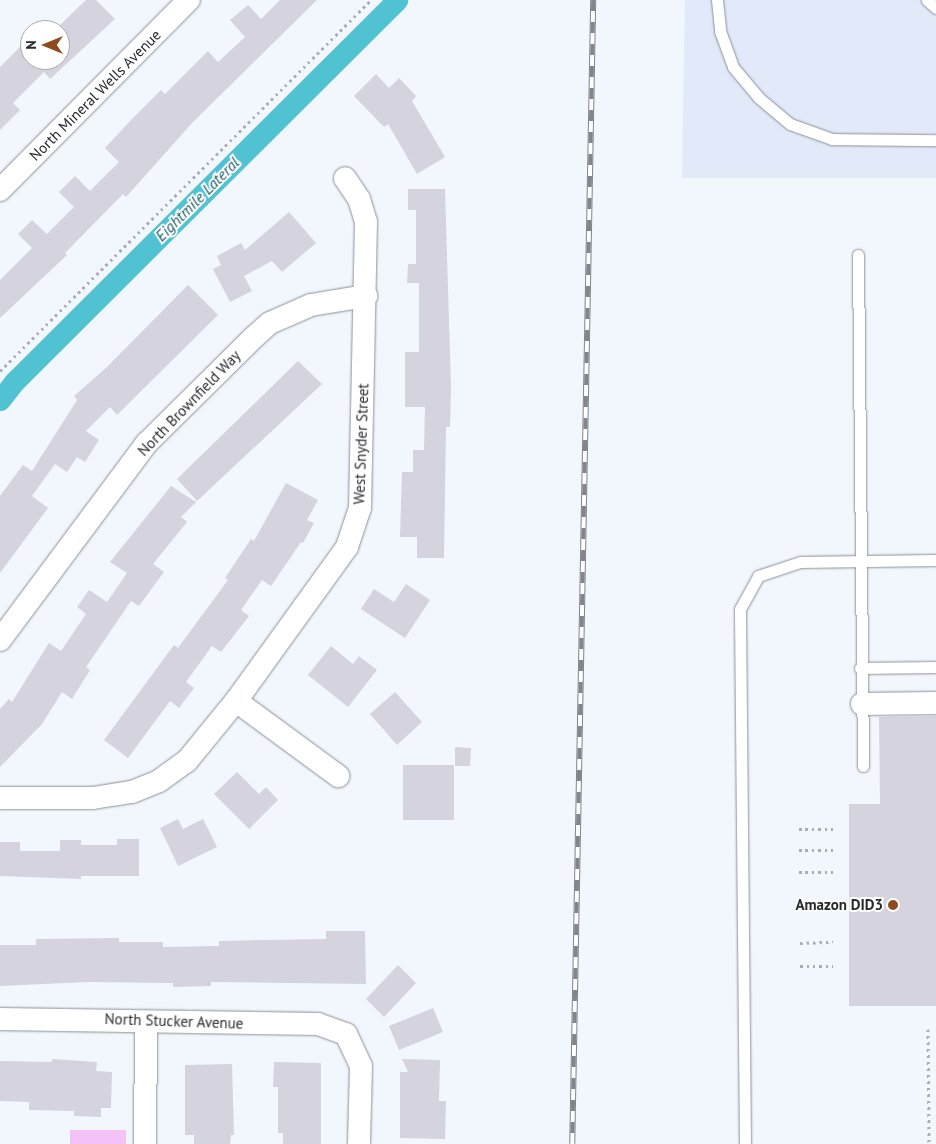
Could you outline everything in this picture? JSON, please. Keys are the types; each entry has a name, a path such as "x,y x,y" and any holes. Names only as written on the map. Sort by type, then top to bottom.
{"street":[{"name":"North Mineral Wells Avenue","path":"0,190 189,0"},
{"name":"West Snyder Street","path":"0,798 93,798 132,792 159,781 187,762 236,701 336,566 347,547 360,508 366,296 366,222 359,199 345,178"},
{"name":"North Brownfield Way","path":"0,640 146,443 252,338 270,323 311,305 366,296"},
{"path":"236,701 338,776"},
{"path":"862,704 936,703"},
{"name":"North Stucker Avenue","path":"0,1019 121,1019 146,1023 318,1024 346,1034 361,1066 360,1144"},
{"path":"145,1144 146,1023"}],"lane":[{"path":"717,0 720,31 733,67 759,98 790,124 832,139 936,140"},
{"path":"927,0 936,8"},
{"path":"858,255 860,668 863,766"},
{"path":"745,1144 740,609 758,576 800,562 936,560"},
{"path":"860,668 936,667"}],"path":[{"path":"0,371 371,0"},
{"path":"799,829 833,829"},
{"path":"799,850 833,850"},
{"path":"799,872 833,872"},
{"path":"800,943 833,942"},
{"path":"800,966 833,966"},
{"path":"928,1029 929,1144"}],"shaded area":[{"path":"685,0 936,0 936,178 682,178"},
{"path":"70,1130 126,1130 126,1144 70,1144"}],"building":[{"path":"86,0 96,0 115,19 70,61 70,20 65,20"},
{"path":"280,0 317,0 193,122 126,197 123,194 65,253 67,255 0,318 0,280 32,248 18,234 32,220 47,234 74,207 59,192 75,176 90,191 119,162 105,148 161,90 165,94 208,51 218,62 245,37 230,20 248,5 261,19"},
{"path":"20,47 20,70 60,70 50,79 44,72 13,103 20,110 0,130 0,67"},
{"path":"376,74 389,88 399,78 416,96 412,101 445,157 417,174 388,124 384,127 354,96"},
{"path":"408,189 445,189 451,387 450,427 446,427 444,558 417,558 417,537 400,537 402,472 413,472 413,450 424,450 425,407 405,407 405,352 419,352 419,283 407,283 408,264 416,264 416,210 408,210"},
{"path":"289,212 316,243 282,272 272,261 244,276 252,291 230,302 213,269 221,265 217,256 241,243 245,250"},
{"path":"188,285 218,315 117,415 110,407 86,431 99,440 85,462 77,457 67,472 55,464 32,496 48,508 0,573 0,496 23,465 32,471 77,400 74,396 106,368"},
{"path":"298,361 322,384 197,501 177,479"},
{"path":"286,483 318,500 307,520 314,523 303,543 301,542 271,586 262,580 241,610 249,616 221,652 212,646 186,682 194,688 179,708 170,701 128,758 104,740 174,645 178,648 228,580 225,578 251,539 254,541"},
{"path":"171,486 196,502 181,517 187,522 153,564 164,572 139,606 131,601 86,667 90,670 72,699 62,692 42,724 0,767 0,709 9,699 12,702 49,643 61,651 86,614 77,607 89,590 107,602 127,573 110,562"},
{"path":"406,584 430,600 405,638 361,609 374,589 394,602"},
{"path":"331,646 353,664 359,656 377,670 348,707 308,675"},
{"path":"395,692 422,722 397,745 370,714"},
{"name":"Amazon DID3","path":"936,716 936,1006 849,1006 849,804 880,804 879,717"},
{"path":"455,747 471,748 470,766 455,766"},
{"path":"403,765 454,765 454,820 403,820"},
{"path":"237,772 259,794 266,787 278,800 249,829 214,794"},
{"path":"178,819 183,829 203,819 217,847 178,866 160,828"},
{"path":"117,839 139,839 139,876 81,876 81,879 0,876 0,842 20,842 20,851 60,851 60,840 81,840 81,845 117,845"},
{"path":"326,931 365,931 366,984 211,982 211,986 173,987 173,983 88,982 0,986 0,945 36,945 36,939 119,938 119,942 163,942 163,947 219,946 219,941 326,939"},
{"path":"398,965 416,983 384,1017 366,999"},
{"path":"433,1008 443,1032 399,1050 389,1026"},
{"path":"52,1059 97,1062 96,1071 112,1072 111,1108 101,1108 101,1117 74,1116 74,1111 29,1110 29,1102 0,1101 0,1061 52,1062"},
{"path":"402,1059 440,1060 439,1101 446,1101 445,1139 400,1138 400,1072 408,1072"},
{"path":"274,1062 321,1063 321,1144 283,1144 283,1133 278,1133 278,1087 273,1087"},
{"path":"232,1064 234,1135 231,1135 230,1144 194,1144 194,1135 185,1135 185,1065"}],"waterway":[{"name":"Eightmile Lateral","path":"0,400 15,381 397,0"}],"railway":[{"path":"572,1144 593,0"}],"place":[{"name":"Amazon DID3","path":"893,905"}]}
